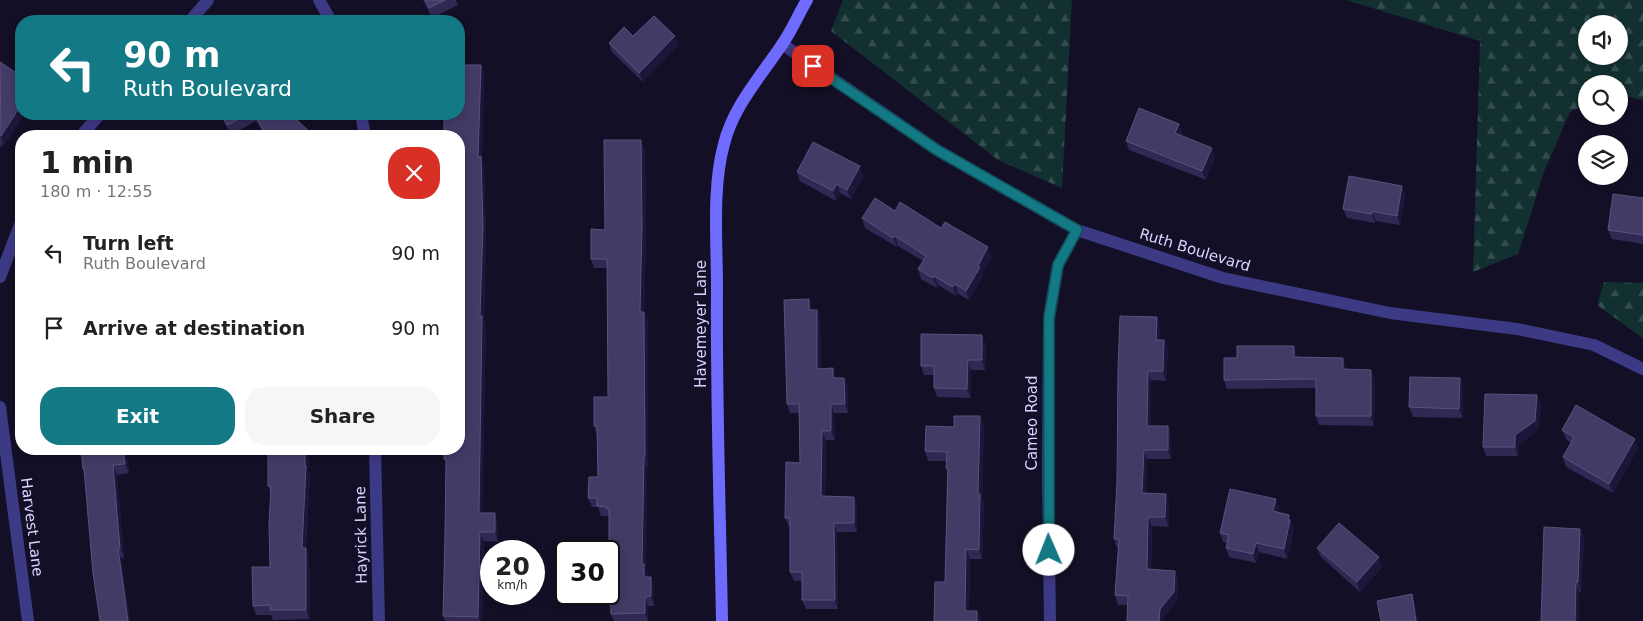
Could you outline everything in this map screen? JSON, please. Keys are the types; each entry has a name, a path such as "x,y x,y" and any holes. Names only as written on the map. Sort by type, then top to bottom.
{"street":[{"path":"195,15 208,0"},
{"path":"319,0 327,15"},
{"name":"Havemeyer Lane","path":"722,621 716,327 717,199 720,163 731,122 782,44 807,0"},
{"name":"Ruth Boulevard","path":"782,44 937,150 1077,230 1223,278 1390,313 1517,328 1594,345 1643,369"},
{"path":"86,130 95,120"},
{"name":"Cameo Road","path":"1050,621 1048,479 1049,318 1058,265 1077,230"},
{"path":"0,277 15,238"},
{"name":"Harvest Lane","path":"0,407 28,621"},
{"name":"Hayrick Lane","path":"375,455 379,621"}],"green space":[{"path":"843,0 1072,0 1062,188 998,160 831,31"},
{"path":"1346,0 1643,0 1643,100 1628,97 1628,75 1578,75 1578,108 1570,112 1544,172 1518,254 1473,272 1480,41"},
{"path":"1604,282 1643,283 1643,338 1597,305"}],"building":[{"path":"425,0 445,0 429,8"},
{"path":"654,16 675,36 639,73 609,43 624,27 633,36"},
{"path":"0,62 15,72 15,114 1,136"},
{"path":"465,65 481,65 478,157 481,156 483,227 480,316 482,316 479,513 495,513 495,532 480,532 478,617 443,616 446,459 444,459 444,455 465,455 465,130 444,130 444,120 465,120"},
{"path":"1139,108 1179,124 1175,133 1212,148 1202,171 1126,141"},
{"path":"224,120 237,120 227,125"},
{"path":"258,120 297,120 308,130 263,130"},
{"path":"604,140 641,140 642,227 640,312 644,312 645,456 642,564 644,564 644,577 651,577 651,596 645,597 645,613 611,614 611,605 620,605 620,540 609,540 609,509 597,506 597,498 588,498 589,477 598,477 597,426 594,426 594,397 608,397 607,259 591,259 591,229 605,230"},
{"path":"813,142 860,166 847,190 837,184 833,191 797,172"},
{"path":"1349,176 1402,186 1397,216 1372,211 1372,214 1343,209"},
{"path":"1613,194 1643,198 1643,235 1608,230"},
{"path":"875,198 895,211 900,202 941,228 945,222 988,247 978,266 980,267 966,291 955,284 953,287 934,276 933,278 918,269 926,256 862,218"},
{"path":"809,299 809,310 817,310 817,369 833,368 833,378 844,378 845,404 831,404 831,431 822,431 821,496 854,497 854,523 834,523 835,600 802,600 802,572 790,572 790,518 785,518 786,462 800,463 799,404 787,404 784,300"},
{"path":"1120,316 1157,317 1156,340 1164,340 1163,371 1148,371 1147,426 1168,426 1168,450 1144,450 1142,493 1166,494 1165,517 1148,517 1147,569 1175,571 1174,592 1160,609 1159,621 1127,621 1128,596 1115,595 1119,539 1114,539"},
{"path":"921,334 982,335 982,360 968,360 967,389 934,388 934,366 921,366"},
{"path":"1237,346 1294,346 1294,357 1343,358 1343,369 1371,370 1371,416 1316,416 1316,379 1224,380 1224,358 1237,358"},
{"path":"1410,377 1460,378 1459,409 1409,407"},
{"path":"1485,394 1537,395 1535,421 1515,435 1515,447 1483,447"},
{"path":"1576,405 1635,439 1609,484 1563,457 1574,437 1562,430"},
{"path":"954,416 980,416 979,550 966,549 965,611 977,611 977,621 934,621 935,582 945,582 948,468 946,468 947,452 925,451 926,426 954,427"},
{"path":"82,455 124,455 125,464 113,465 120,548 118,548 128,621 100,621 93,573"},
{"path":"268,455 305,455 302,548 306,548 306,610 270,610 270,605 253,606 252,567 270,567 269,524 271,486 268,486"},
{"path":"1230,489 1276,499 1273,511 1289,515 1288,520 1290,520 1284,549 1256,543 1253,554 1226,548 1229,535 1220,533"},
{"path":"1339,523 1379,557 1357,582 1317,548"},
{"path":"1544,527 1580,529 1575,621 1541,621"},
{"path":"1412,594 1416,621 1381,621 1377,601"}],"route":[{"path":"813,66 937,150 1077,230 1058,265 1049,318 1049,550"}]}
